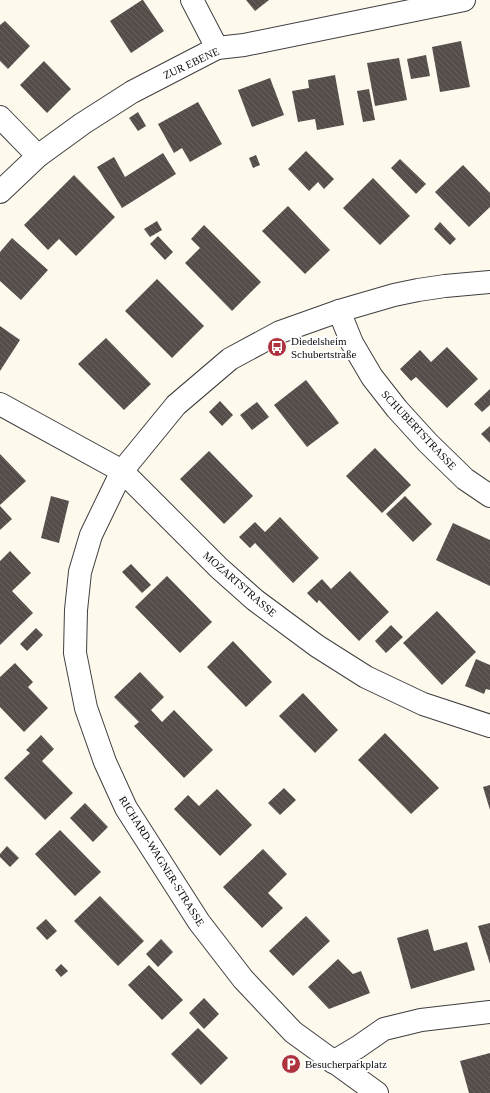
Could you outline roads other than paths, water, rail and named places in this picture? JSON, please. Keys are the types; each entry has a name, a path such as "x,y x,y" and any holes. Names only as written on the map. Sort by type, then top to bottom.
{"street":[{"path":"192,0 217,48"},
{"name":"ZUR EBENE","path":"0,192 38,156 82,124 132,92 217,48 244,45 464,0"},
{"path":"0,117 38,156"},
{"name":"RICHARD-WAGNER-STRASSE","path":"377,1093 293,1032 242,979 199,922 126,808 88,715 76,653 76,610 80,572 91,534 122,471 176,405 230,359 280,332 340,311 394,295 445,286 490,282"},
{"name":"SCHUBERTSTRASSE","path":"340,311 352,344 372,377 397,409 428,443 465,479 490,496"},
{"name":"MOZARTSTRASSE","path":"0,404 122,471 219,568 255,600 317,646 366,677 423,704 490,726"},
{"path":"333,1062 384,1029 421,1020 490,1012"}],"place":[{"name":"Diedelsheim Schubertstraße","path":"277,347"},
{"name":"Besucherparkplatz","path":"291,1064"}]}
